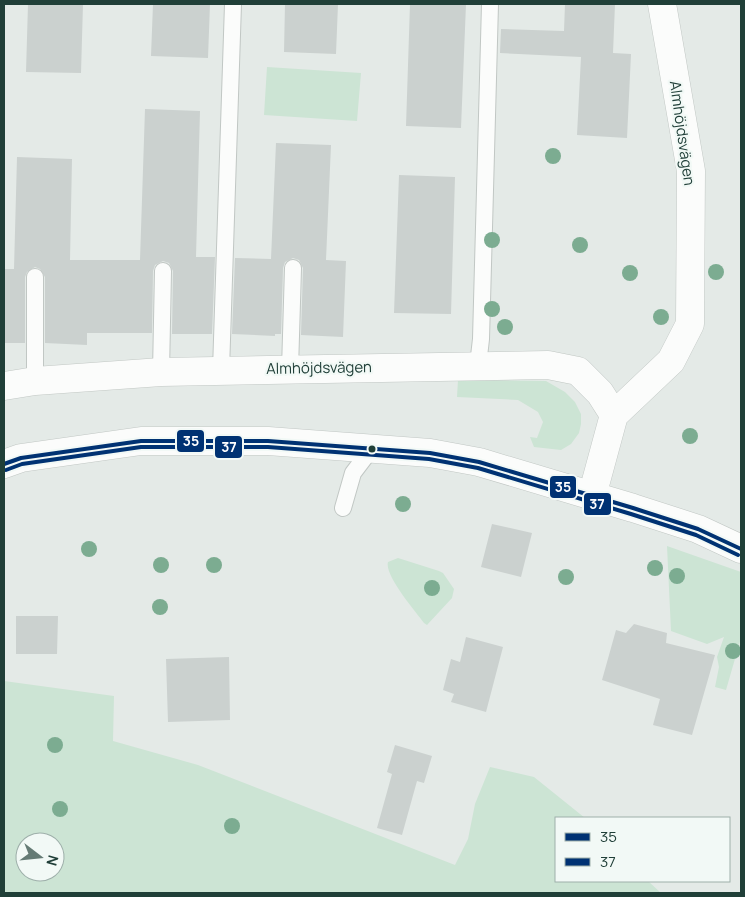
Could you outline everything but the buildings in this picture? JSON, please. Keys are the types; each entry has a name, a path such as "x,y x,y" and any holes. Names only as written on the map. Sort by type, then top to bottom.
{"street":[{"name":"Almhöjdsvägen","path":"4,386 35,381 161,372 548,364 578,371 600,393 614,415 672,361 690,324 691,171 662,4"},
{"path":"592,496 614,415"},
{"path":"4,464 21,458 141,441 268,441 430,453 479,462 592,496 698,529 741,549"}],"lane":[{"path":"221,370 233,4"},
{"path":"478,365 481,339 490,4"},
{"path":"290,369 293,268"},
{"path":"161,372 163,270"},
{"path":"35,277 35,381"},
{"path":"343,508 353,473 372,448"}],"green space":[{"path":"267,67 361,73 357,121 264,115"},
{"path":"458,380 546,381 565,392 575,402 581,414 579,433 571,444 561,450 534,447 530,437 537,438 543,422 538,412 518,400 457,397"},
{"path":"667,546 741,572 741,638 726,690 715,687 719,667 717,657 724,637 707,644 671,631"},
{"path":"398,558 443,573 454,589 452,598 427,625 408,602 391,575 388,562"},
{"path":"4,681 114,696 113,741 198,765 455,865 468,839 475,804 490,767 534,777 584,817 555,817 555,882 649,882 661,893 4,893"}],"transit line":[{"name":"35","path":"4,464 21,458 141,441 268,441 430,453 479,462 633,508 698,529 741,549"},
{"name":"37","path":"6,470 22,464 141,447 268,447 429,459 478,468 631,514 696,535 738,555"}]}
